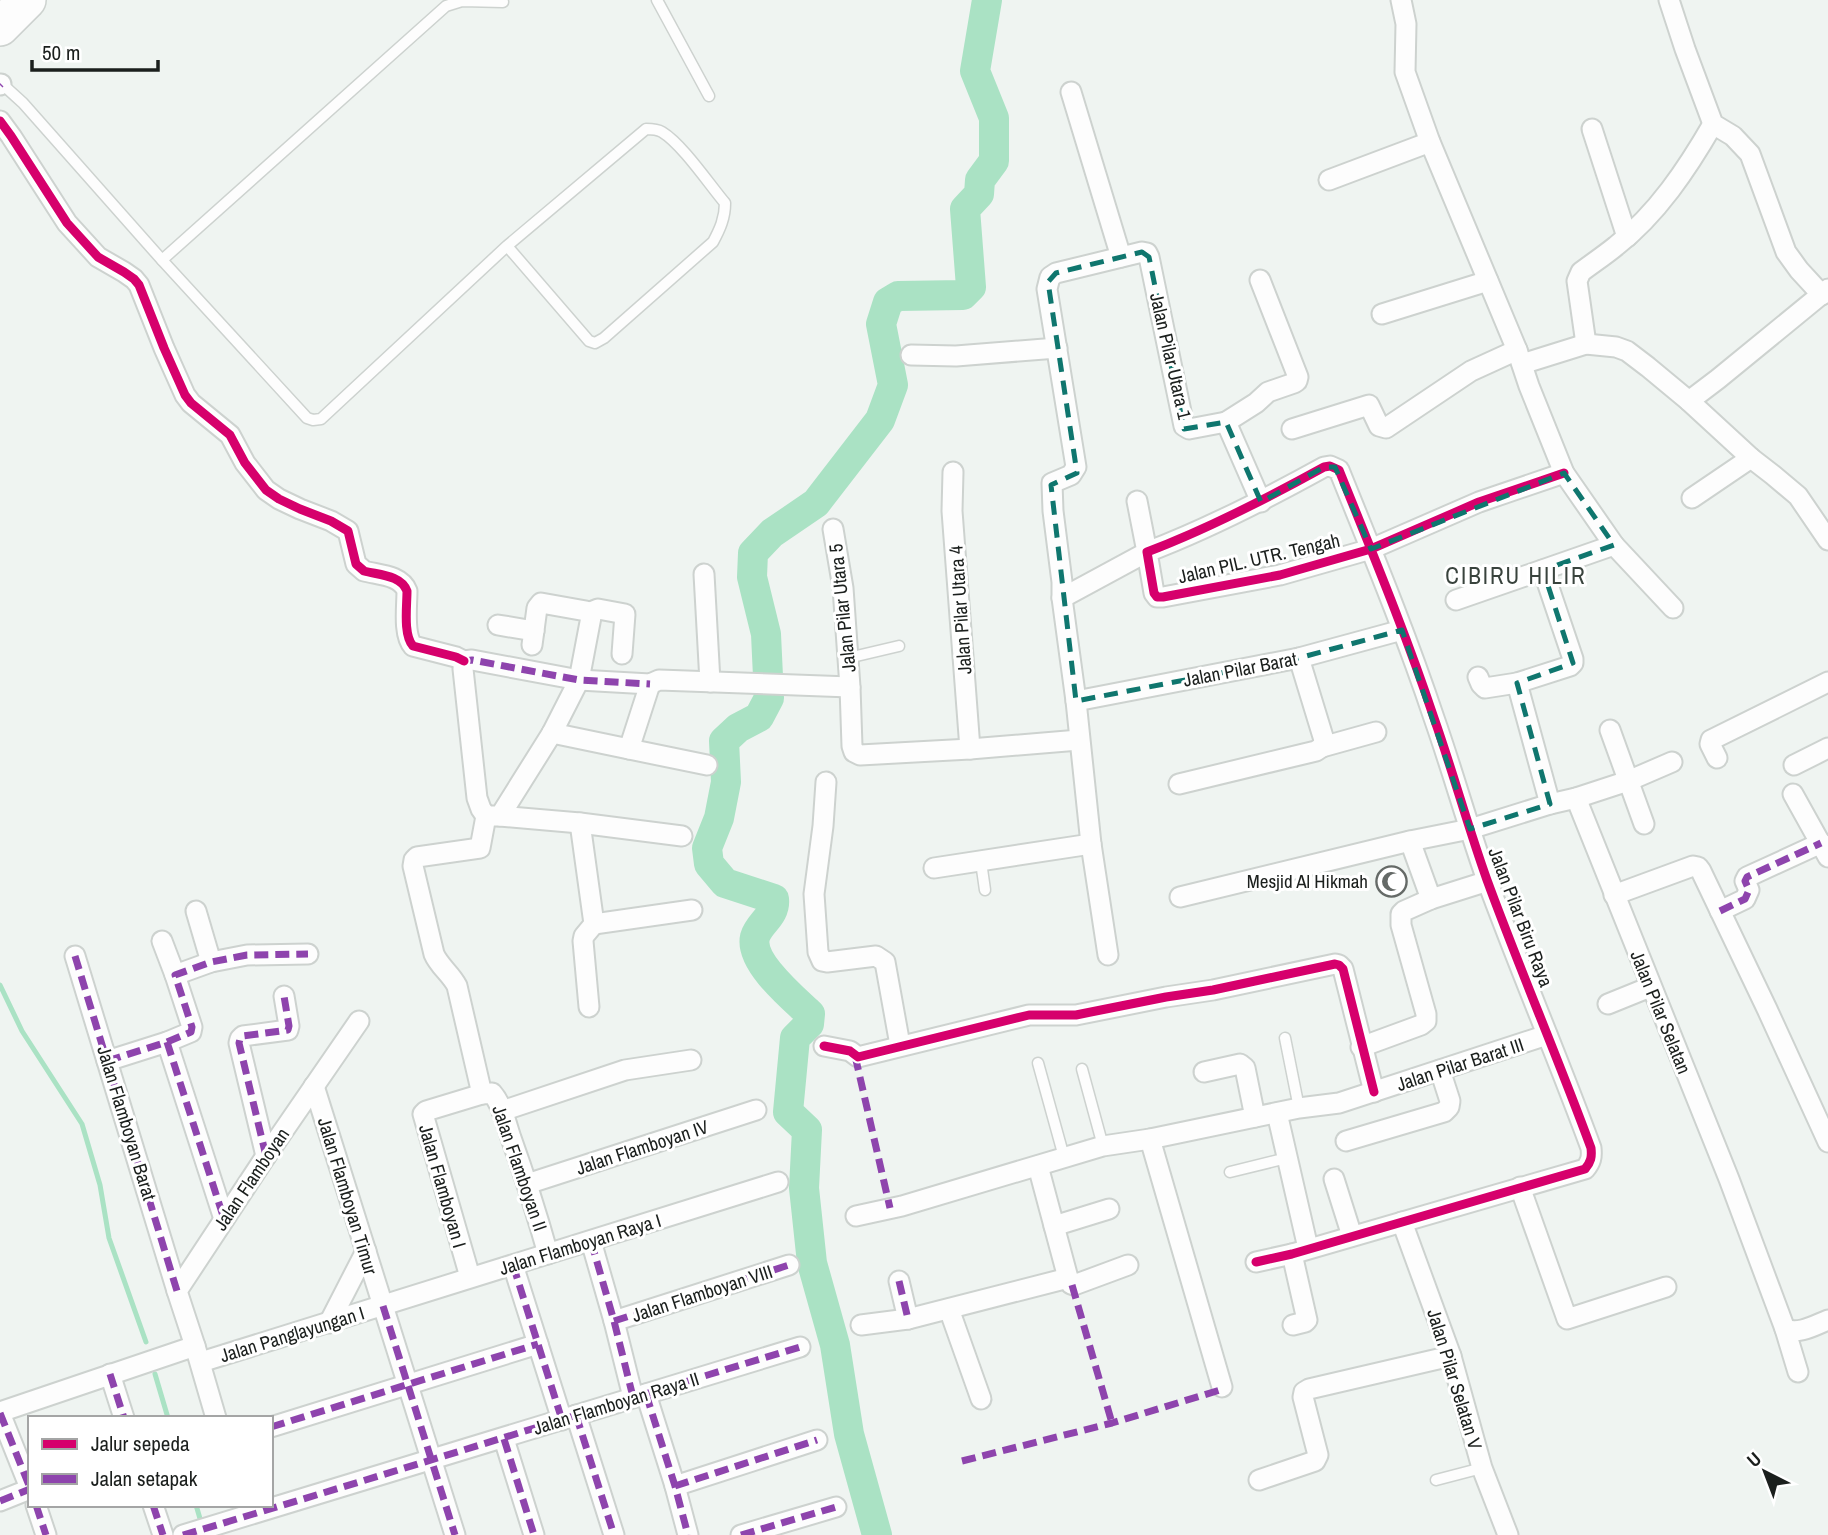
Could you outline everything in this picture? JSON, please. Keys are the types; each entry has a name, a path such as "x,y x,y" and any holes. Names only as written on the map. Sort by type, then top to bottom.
{"highway":[{"path":"0,27 27,0"}],"street":[{"path":"1401,0 1406,24 1405,72 1430,142 1520,357 1564,473 1614,545 1674,608"},
{"path":"1669,0 1713,124 1733,136 1750,154 1786,252 1799,270 1825,292 1689,401"},
{"path":"1071,92 1121,257"},
{"path":"0,121 67,223 98,257 124,272 139,285 185,394 191,403 230,435 245,463 266,490 300,509 345,528 359,568 399,580 405,585 407,634 413,646 456,657 464,662 472,660 579,680 650,684 659,680 850,687"},
{"path":"1586,344 1578,276 1653,211 1687,167 1713,124"},
{"path":"1592,129 1626,237"},
{"path":"1329,180 1430,142"},
{"name":"Jalan Pilar Utara 1","path":"1056,348 1047,289 1050,277 1056,273 1142,251 1147,253 1184,426 1189,429 1226,422"},
{"path":"1260,280 1298,377 1294,383 1263,395 1256,403 1226,422 1261,502"},
{"path":"1382,314 1488,281"},
{"path":"1292,429 1369,405 1379,426 1386,428 1471,371 1520,357 1586,344 1616,347 1627,351 1648,367 1798,496 1828,540"},
{"path":"911,355 956,356 1056,348 1076,467 1071,475 1055,480 1051,485 1091,844 1108,955"},
{"path":"1692,498 1751,458"},
{"name":"Jalan PIL. UTR. Tengah","path":"1324,467 1335,467 1339,470 1371,549 1280,575 1163,597 1157,597 1154,593 1147,552 1261,502 1324,467"},
{"name":"Jalan Pilar Utara 4","path":"953,472 952,511 970,749"},
{"path":"1371,549 1479,502 1564,473"},
{"path":"1062,598 1147,552 1137,501"},
{"name":"Jalan Pilar Utara 5","path":"833,529 843,588 854,752 860,755 970,749"},
{"path":"1456,600 1614,545"},
{"name":"Jalan Pilar Biru Raya","path":"1256,1262 1585,1169 1592,1157 1570,1090 1469,829 1434,718 1371,549"},
{"path":"1478,677 1485,688 1517,683 1573,663 1543,570"},
{"path":"704,574 710,682"},
{"path":"498,625 533,638 537,608 541,603 588,612 598,609 625,614 622,654"},
{"path":"482,1094 457,986 434,954 414,860 417,857 481,848 493,816 552,733 579,680 591,617 588,612"},
{"name":"Jalan Pilar Barat","path":"1076,701 1299,657 1402,629"},
{"path":"1299,657 1324,740 1322,747"},
{"path":"464,662 477,798 481,809 493,816 580,823 682,836"},
{"path":"1717,758 1710,744 1711,740 1828,682"},
{"path":"1517,683 1550,804"},
{"path":"629,749 650,684"},
{"path":"1610,730 1644,824"},
{"path":"1179,784 1316,751 1376,732"},
{"path":"552,733 707,765"},
{"path":"970,749 1079,740"},
{"path":"1794,765 1828,748"},
{"path":"1180,897 1469,829 1628,781 1672,762"},
{"path":"826,782 814,894 818,952 822,961 827,962 876,956 885,962 900,1045"},
{"path":"1720,911 1745,899 1749,890 1745,881 1747,877 1824,850 1793,793"},
{"name":"Jalan Pilar Selatan","path":"1576,798 1729,1179 1785,1329 1798,1372"},
{"path":"580,823 594,925"},
{"path":"1410,841 1431,900"},
{"path":"934,868 1091,844"},
{"path":"1614,895 1693,866 1698,867 1828,1142"},
{"path":"1362,1046 1426,1021 1400,918 1404,911 1488,881"},
{"path":"589,1007 583,941 594,925 692,910"},
{"path":"196,911 211,962"},
{"path":"107,1061 191,1032 192,1027 162,941"},
{"path":"175,975 211,962 247,955 308,954"},
{"name":"Jalan Flamboyan Barat","path":"75,956 177,1291"},
{"path":"824,1046 850,1051 858,1056 1030,1016 1076,1015 1335,964 1343,969 1374,1092"},
{"path":"1608,1004 1650,986"},
{"path":"266,1156 239,1042 243,1036 288,1030 284,996"},
{"name":"Jalan Flamboyan","path":"177,1291 359,1021"},
{"name":"Jalan Pilar Barat III","path":"856,1216 902,1206 1103,1146 1339,1103 1547,1035"},
{"path":"167,1042 224,1219"},
{"path":"502,1111 625,1070 691,1060"},
{"path":"1204,1072 1243,1065 1255,1117"},
{"path":"1346,1141 1444,1112 1450,1101 1440,1070"},
{"name":"Jalan Flamboyan Timur","path":"314,1086 454,1535"},
{"name":"Jalan Flamboyan II","path":"482,1094 495,1095 502,1111 548,1254"},
{"name":"Jalan Flamboyan I","path":"470,1278 423,1114 482,1094"},
{"name":"Jalan Flamboyan IV","path":"527,1184 756,1110"},
{"path":"1277,1113 1287,1158 1307,1320 1293,1325"},
{"path":"1150,1139 1222,1387"},
{"path":"1038,1166 1071,1284 1128,1265"},
{"path":"1334,1179 1352,1236"},
{"name":"Jalan Flamboyan Raya I","path":"383,1306 778,1182"},
{"path":"1520,1187 1567,1319 1667,1287"},
{"path":"1054,1226 1109,1209"},
{"name":"Jalan Pilar Selatan V","path":"1402,1222 1451,1356 1482,1468 1508,1535"},
{"path":"591,1241 614,1321 639,1395 675,1486 688,1535"},
{"path":"329,1323 366,1251"},
{"path":"513,1265 538,1344 614,1535"},
{"name":"Jalan Flamboyan VIII","path":"614,1321 789,1265"},
{"path":"861,1325 908,1319 1068,1278"},
{"path":"900,1281 908,1319"},
{"path":"177,1291 215,1416"},
{"name":"Jalan Panglayungan I","path":"0,1412 110,1374 329,1323 383,1306"},
{"path":"948,1309 981,1399"},
{"path":"1785,1329 1797,1331 1828,1320"},
{"path":"273,1426 538,1344"},
{"name":"Jalan Flamboyan Raya II","path":"183,1535 247,1519 800,1347"},
{"path":"1259,1480 1315,1461 1318,1455 1304,1392 1451,1356"},
{"path":"110,1374 123,1416"},
{"path":"0,1412 28,1484"},
{"path":"504,1438 534,1535"},
{"path":"675,1486 817,1440"},
{"path":"0,1501 28,1490"},
{"path":"37,1507 46,1535"},
{"path":"154,1507 163,1535"},
{"path":"741,1535 836,1507"}],"lane":[{"path":"657,0 709,96"},
{"path":"162,260 446,6 462,1 503,2"},
{"path":"0,84 23,103 162,260 307,418 313,420 321,419 507,246 646,129 664,132 725,203 725,213 713,242 595,343 589,341 507,246"},
{"path":"848,658 899,646"},
{"path":"981,862 985,890"},
{"path":"1285,1038 1300,1108"},
{"path":"1038,1063 1064,1157"},
{"path":"1082,1069 1103,1146"},
{"path":"1230,1172 1287,1158"},
{"path":"1436,1480 1482,1468"}],"highlighted area":[{"path":"1142,252 1149,257 1184,429 1226,422 1261,502 1324,467 1335,467 1371,549 1564,473 1614,545 1543,570 1573,663 1517,683 1550,804 1470,829 1402,630 1299,658 1076,701 1051,485 1077,473 1048,282 1056,273"}],"waterway":[{"path":"877,1535 849,1434 835,1345 812,1263 804,1188 807,1130 788,1112 795,1038 809,1024 810,1014 774,979 755,947 755,937 770,915 774,899 725,883 709,864 707,848 719,818 726,782 724,741 738,728 759,717 769,698 766,634 752,577 753,553 772,533 816,503 880,420 893,385 881,324 888,302 898,296 963,295 971,287 965,209 979,194 980,180 994,161 994,118 975,71 987,0"},
{"path":"0,985 22,1031 82,1124 100,1185 109,1238 146,1342"},
{"path":"155,1374 167,1416"},
{"path":"197,1507 201,1522"}],"marked path":[{"path":"460,659 579,680 650,684"},
{"path":"1720,911 1745,899 1749,890 1745,881 1747,877 1821,843"},
{"path":"107,1061 191,1032 192,1027 175,975 211,962 247,955 308,954"},
{"path":"75,956 177,1291"},
{"path":"266,1156 239,1043 243,1036 288,1030 284,996"},
{"path":"167,1042 224,1219"},
{"path":"858,1057 856,1060 890,1208"},
{"path":"591,1241 633,1397"},
{"path":"513,1265 562,1420"},
{"path":"614,1321 789,1265"},
{"path":"899,1281 908,1319"},
{"path":"1072,1285 1112,1423"},
{"path":"383,1306 455,1535"},
{"path":"273,1426 538,1344"},
{"path":"183,1535 800,1347"},
{"path":"110,1374 123,1416"},
{"path":"962,1461 1112,1423 1220,1390 1222,1387"},
{"path":"646,1394 688,1535"},
{"path":"0,1413 28,1483"},
{"path":"576,1415 614,1535"},
{"path":"504,1439 534,1535"},
{"path":"675,1486 817,1440"},
{"path":"0,1501 28,1490"},
{"path":"37,1507 46,1535"},
{"path":"154,1507 163,1535"},
{"path":"741,1535 836,1507"}],"cycle path":[{"path":"0,121 67,223 98,257 124,272 139,285 164,348 191,403 230,435 245,463 266,490 279,499 348,531 356,564 364,571 389,576 404,586 407,591 408,635 413,646 464,661"},
{"path":"1256,1262 1585,1169 1591,1159 1591,1148 1487,880 1412,655 1376,562 1364,532 1339,470 1330,466 1324,467 1237,513 1147,552 1157,597 1280,575 1371,549 1479,502 1564,473"},
{"path":"824,1046 850,1051 858,1057 1029,1015 1076,1015 1335,964 1343,969 1374,1092"}],"place":[{"name":"Mesjid Al Hikmah","path":"1391,881"}],"district":[{"name":"CIBIRU HILIR","path":"1516,576"}]}
